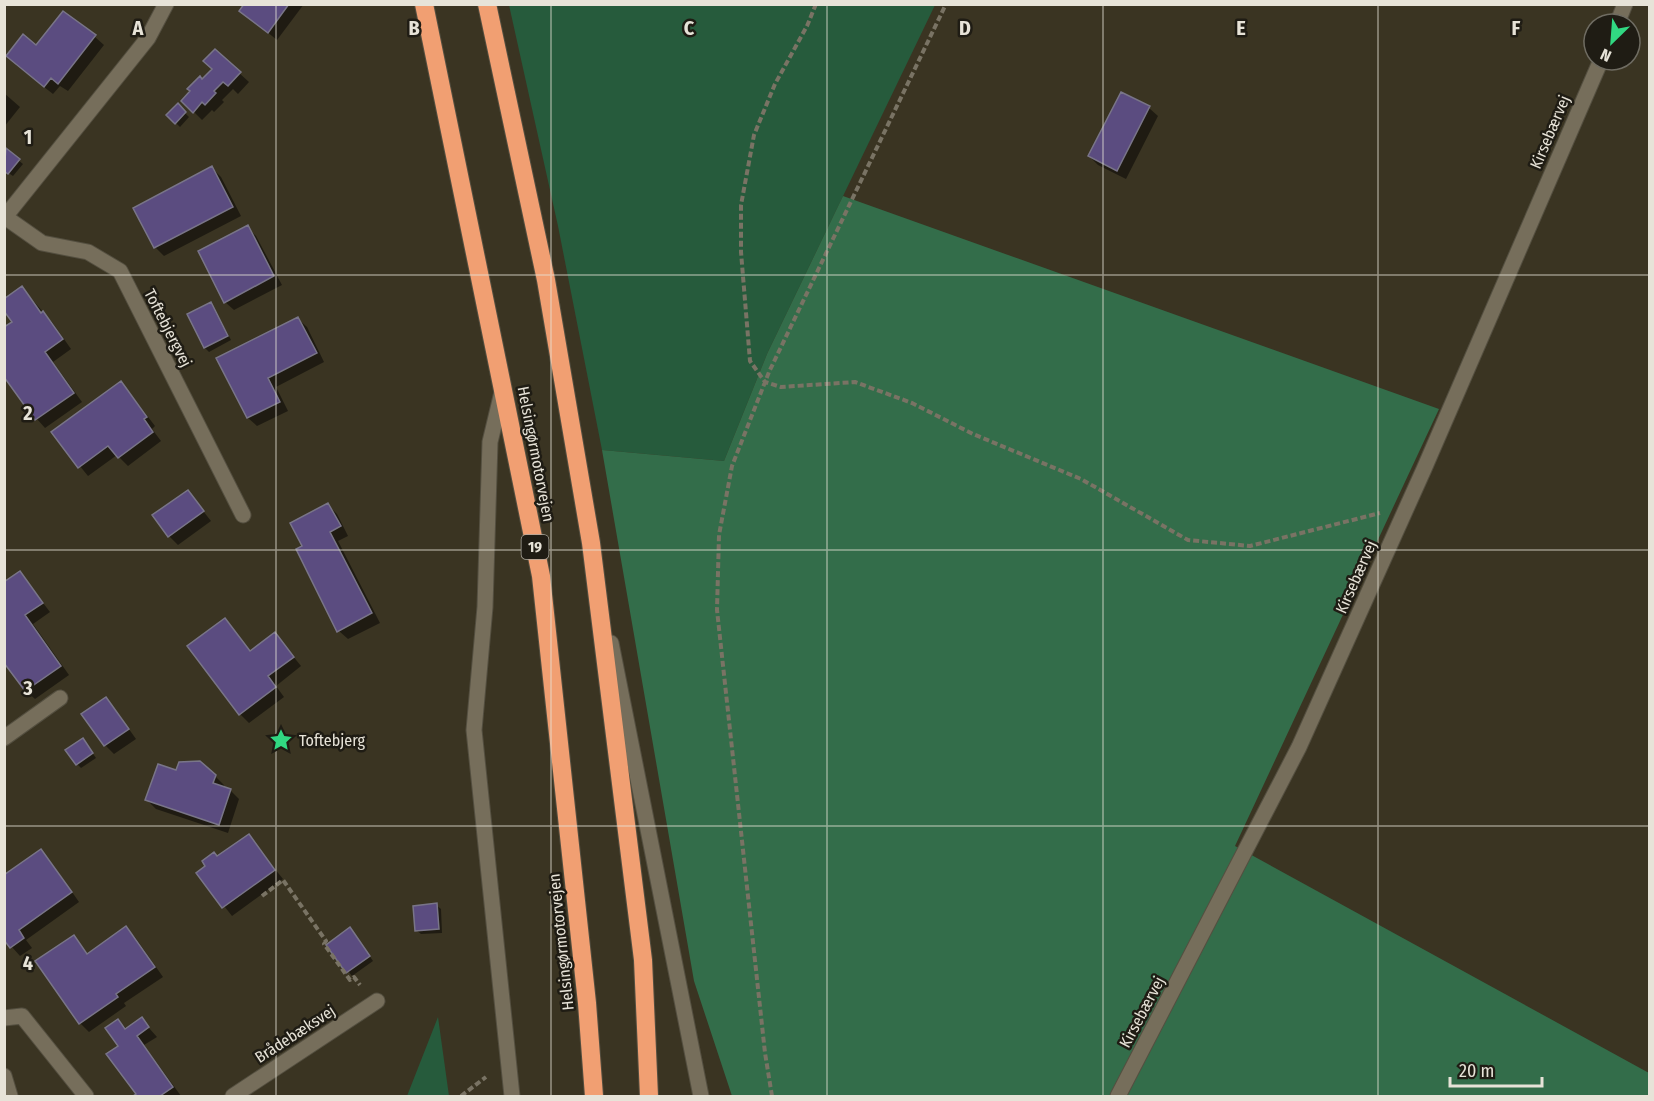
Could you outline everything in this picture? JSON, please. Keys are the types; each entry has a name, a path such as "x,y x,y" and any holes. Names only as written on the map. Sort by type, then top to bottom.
{"highway":[{"name":"Helsingørmotorvejen","path":"424,4 541,576 586,992 594,1096"},
{"path":"486,4 546,280 591,543 643,960 649,1096"}],"street":[{"name":"Toftebjergvej","path":"166,4 148,38 5,218 42,243 88,252 120,272 243,515"},
{"name":"Kirsebærvej","path":"1118,1096 1299,747 1407,507 1596,72"},
{"path":"503,389 490,442 485,607 474,730 512,1096"},
{"path":"591,543 701,1096"},
{"path":"4,738 60,698"},
{"name":"Brådebæksvej","path":"233,1096 375,1002"},
{"path":"4,1018 22,1016 86,1096"},
{"path":"4,1076 10,1096"}],"path":[{"path":"816,4 807,26 775,84 754,135 741,205 741,252 750,361 765,382 781,387 855,382 902,400 973,434 1081,479 1188,540 1250,546 1407,507"},
{"path":"772,1096 765,1053 717,610 719,535 732,466 765,382 946,4"},
{"path":"262,896 283,880 350,980 354,977 375,1002"}],"green space":[{"path":"509,5 935,5 767,354 724,461 602,450 558,226"},
{"path":"843,196 1439,409 1235,846 1649,1073 1649,1096 732,1096 694,981 602,450 724,461 767,354"},
{"path":"438,1017 449,1096 407,1096"}],"building":[{"path":"244,4 289,4 268,33 239,11"},
{"path":"63,11 96,35 58,84 51,78 44,87 6,56 23,34 36,45"},
{"path":"215,49 241,72 228,86 223,82 205,105 202,102 193,113 181,101 190,91 187,89 200,76 202,79 212,69 203,61"},
{"path":"1121,92 1150,106 1117,171 1088,156"},
{"path":"178,103 186,112 175,124 166,115"},
{"path":"6,148 20,159 8,174 4,171"},
{"path":"212,166 233,207 154,248 133,208"},
{"path":"248,225 274,276 224,303 198,251"},
{"path":"22,286 63,339 45,352 74,393 35,420 4,377 4,327 12,322 4,311 4,299"},
{"path":"211,302 228,336 204,348 187,314"},
{"path":"298,317 317,353 268,378 280,402 247,418 216,358"},
{"path":"121,381 147,417 144,419 153,432 118,458 108,446 78,468 51,432"},
{"path":"188,490 204,511 168,537 152,515"},
{"path":"328,503 341,526 330,532 372,613 337,632 296,549 302,546 290,523"},
{"path":"20,571 43,603 25,615 61,666 25,691 4,663 4,582"},
{"path":"225,618 250,651 275,632 294,657 268,676 276,687 239,715 187,646"},
{"path":"106,697 129,729 104,746 81,714"},
{"path":"83,738 93,753 76,765 65,750"},
{"path":"200,761 216,775 213,783 231,789 219,825 145,800 158,764 176,770 179,762"},
{"path":"249,834 275,870 222,908 196,873 205,866 202,861 214,852 217,856"},
{"path":"41,849 72,892 19,930 24,938 10,948 4,940 4,875"},
{"path":"437,903 439,929 415,931 413,906"},
{"path":"126,926 155,967 116,994 118,997 79,1024 35,961 74,935 87,954"},
{"path":"350,927 370,956 346,973 326,945"},
{"path":"142,1017 149,1027 137,1036 173,1087 160,1096 133,1096 136,1094 106,1054 118,1046 105,1028 118,1019 125,1029"}],"place":[{"name":"Toftebjerg","path":"281,740"}]}
